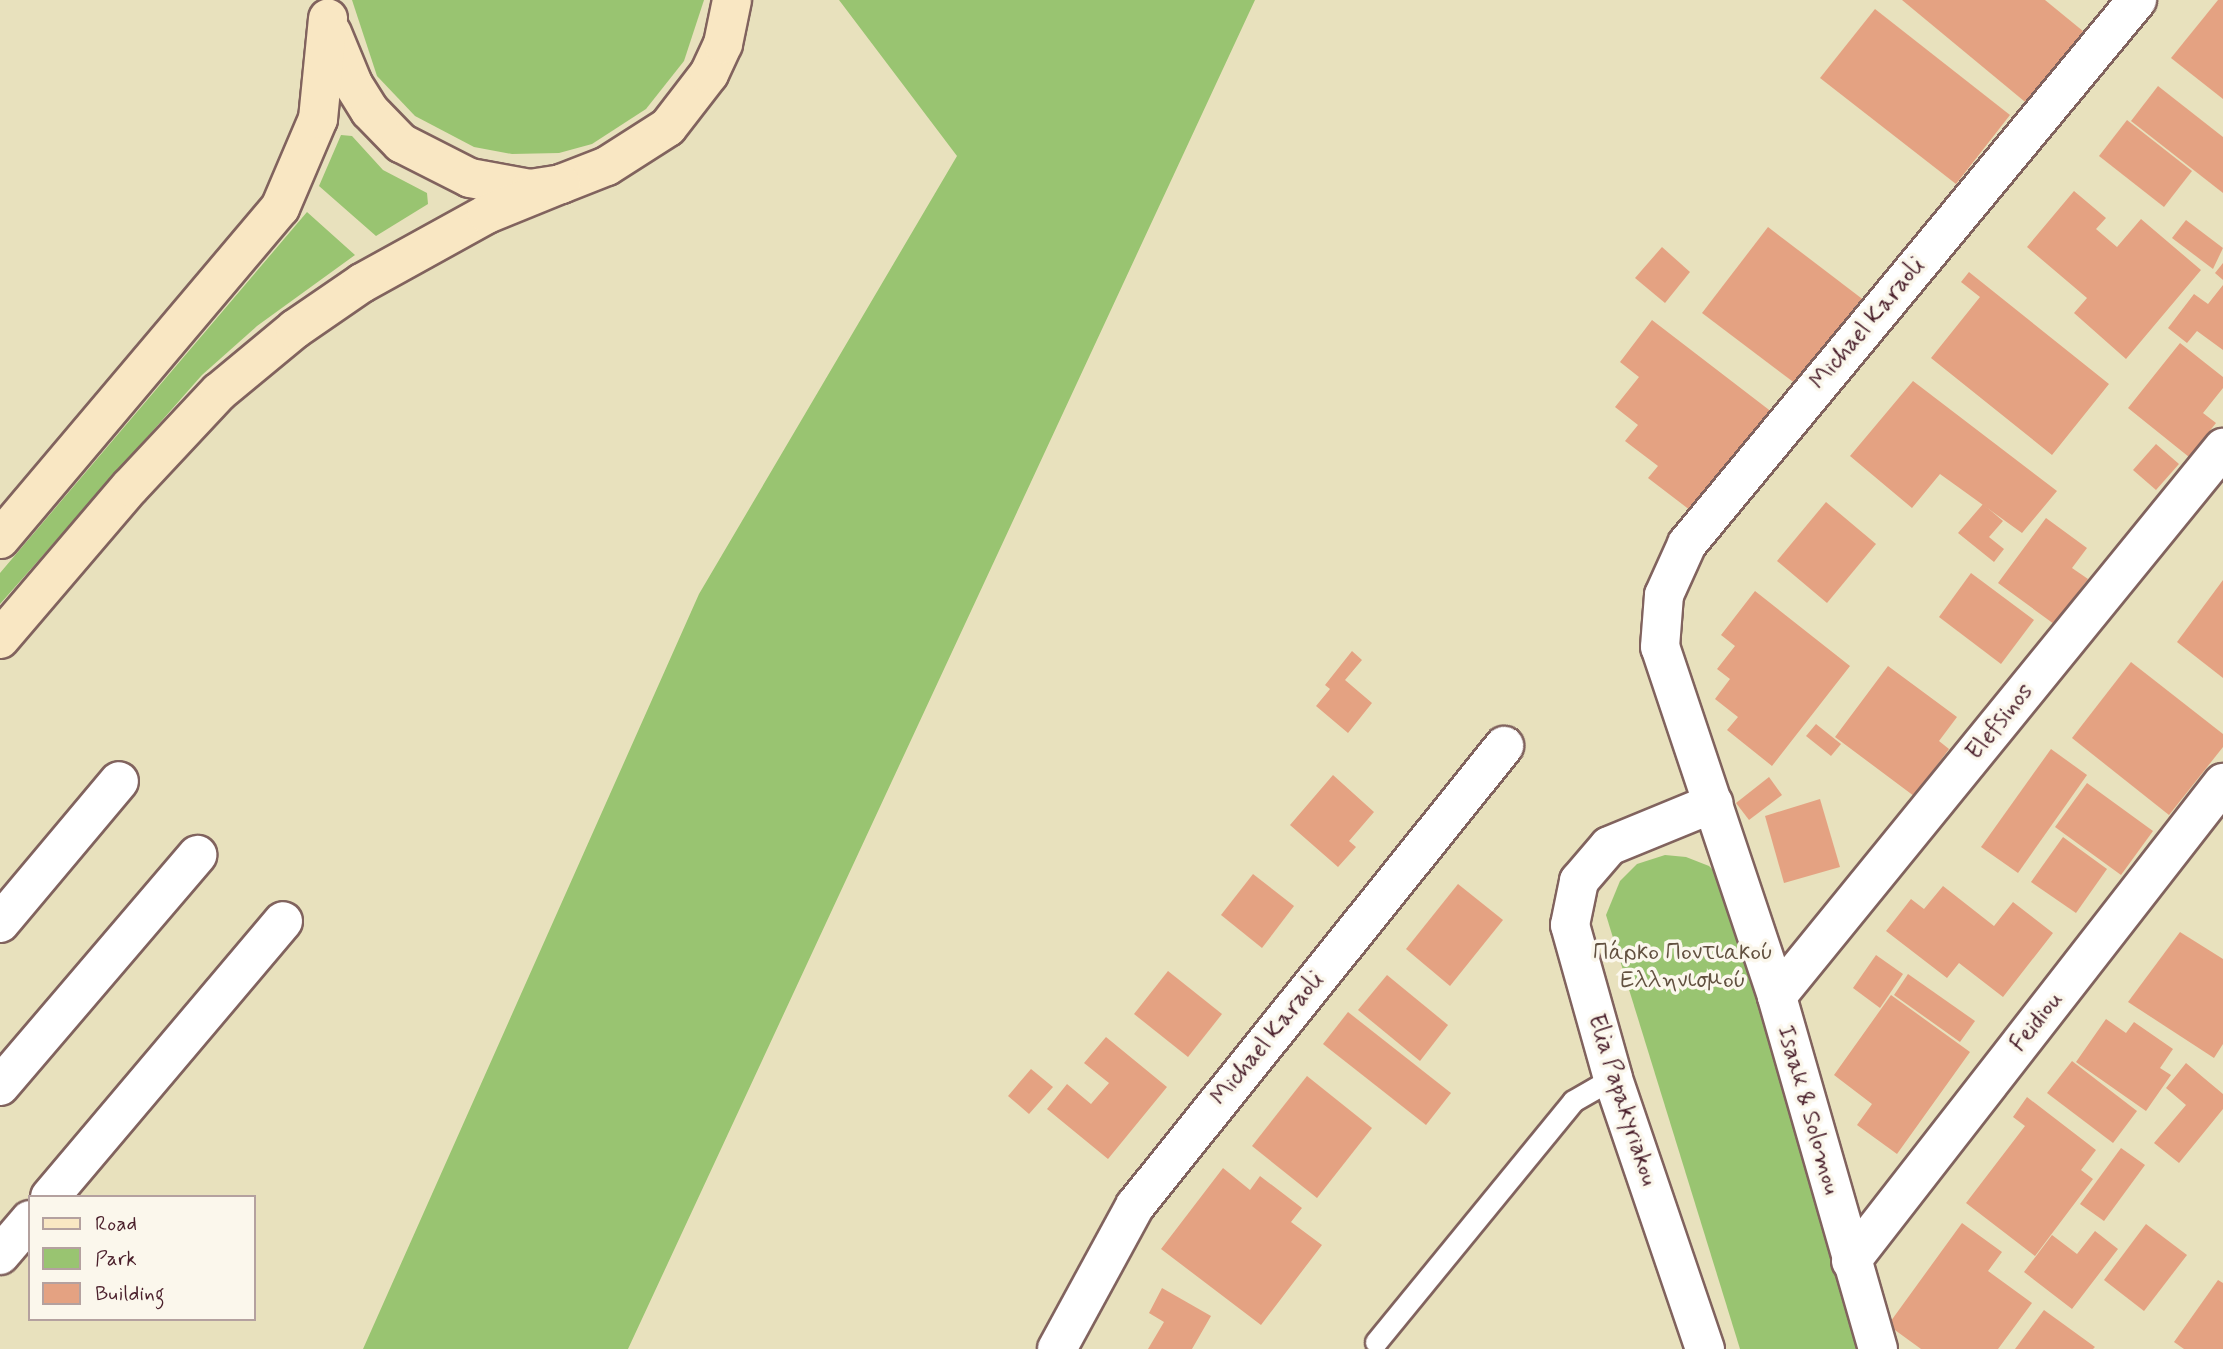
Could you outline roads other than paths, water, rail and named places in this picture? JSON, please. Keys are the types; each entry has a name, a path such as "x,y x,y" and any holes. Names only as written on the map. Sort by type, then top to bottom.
{"street":[{"path":"0,639 130,486 219,392 295,329 362,284 487,214 640,149 691,102 723,44 732,0"},
{"name":"Michael Karaoli","path":"1668,673 1660,647 1661,613 1674,566 1686,544 2137,0"},
{"path":"325,8 353,84 370,111 401,143 457,173 496,186 530,190 561,184"},
{"path":"0,539 280,208 318,119 325,8"},
{"name":"Elefsinos","path":"1777,996 2223,448"},
{"name":"Isaak & Solomou","path":"1668,673 1777,996 1878,1349"},
{"name":"Michael Karaoli","path":"1058,1349 1135,1206 1504,746"},
{"path":"0,923 119,782"},
{"name":"Feidiou","path":"1851,1261 2223,783"},
{"name":"Elia Papakyriakou","path":"1705,1349 1613,1078 1573,942 1571,902 1592,861 1609,846 1714,803"},
{"path":"0,1086 197,855"},
{"path":"52,1195 283,921"},
{"path":"0,1255 28,1222"}],"lane":[{"path":"1376,1342 1573,1101 1613,1078"}],"park label":[{"name":"Πάρκο Ποντιακού Ελληνισμού","path":"1683,967"}]}
